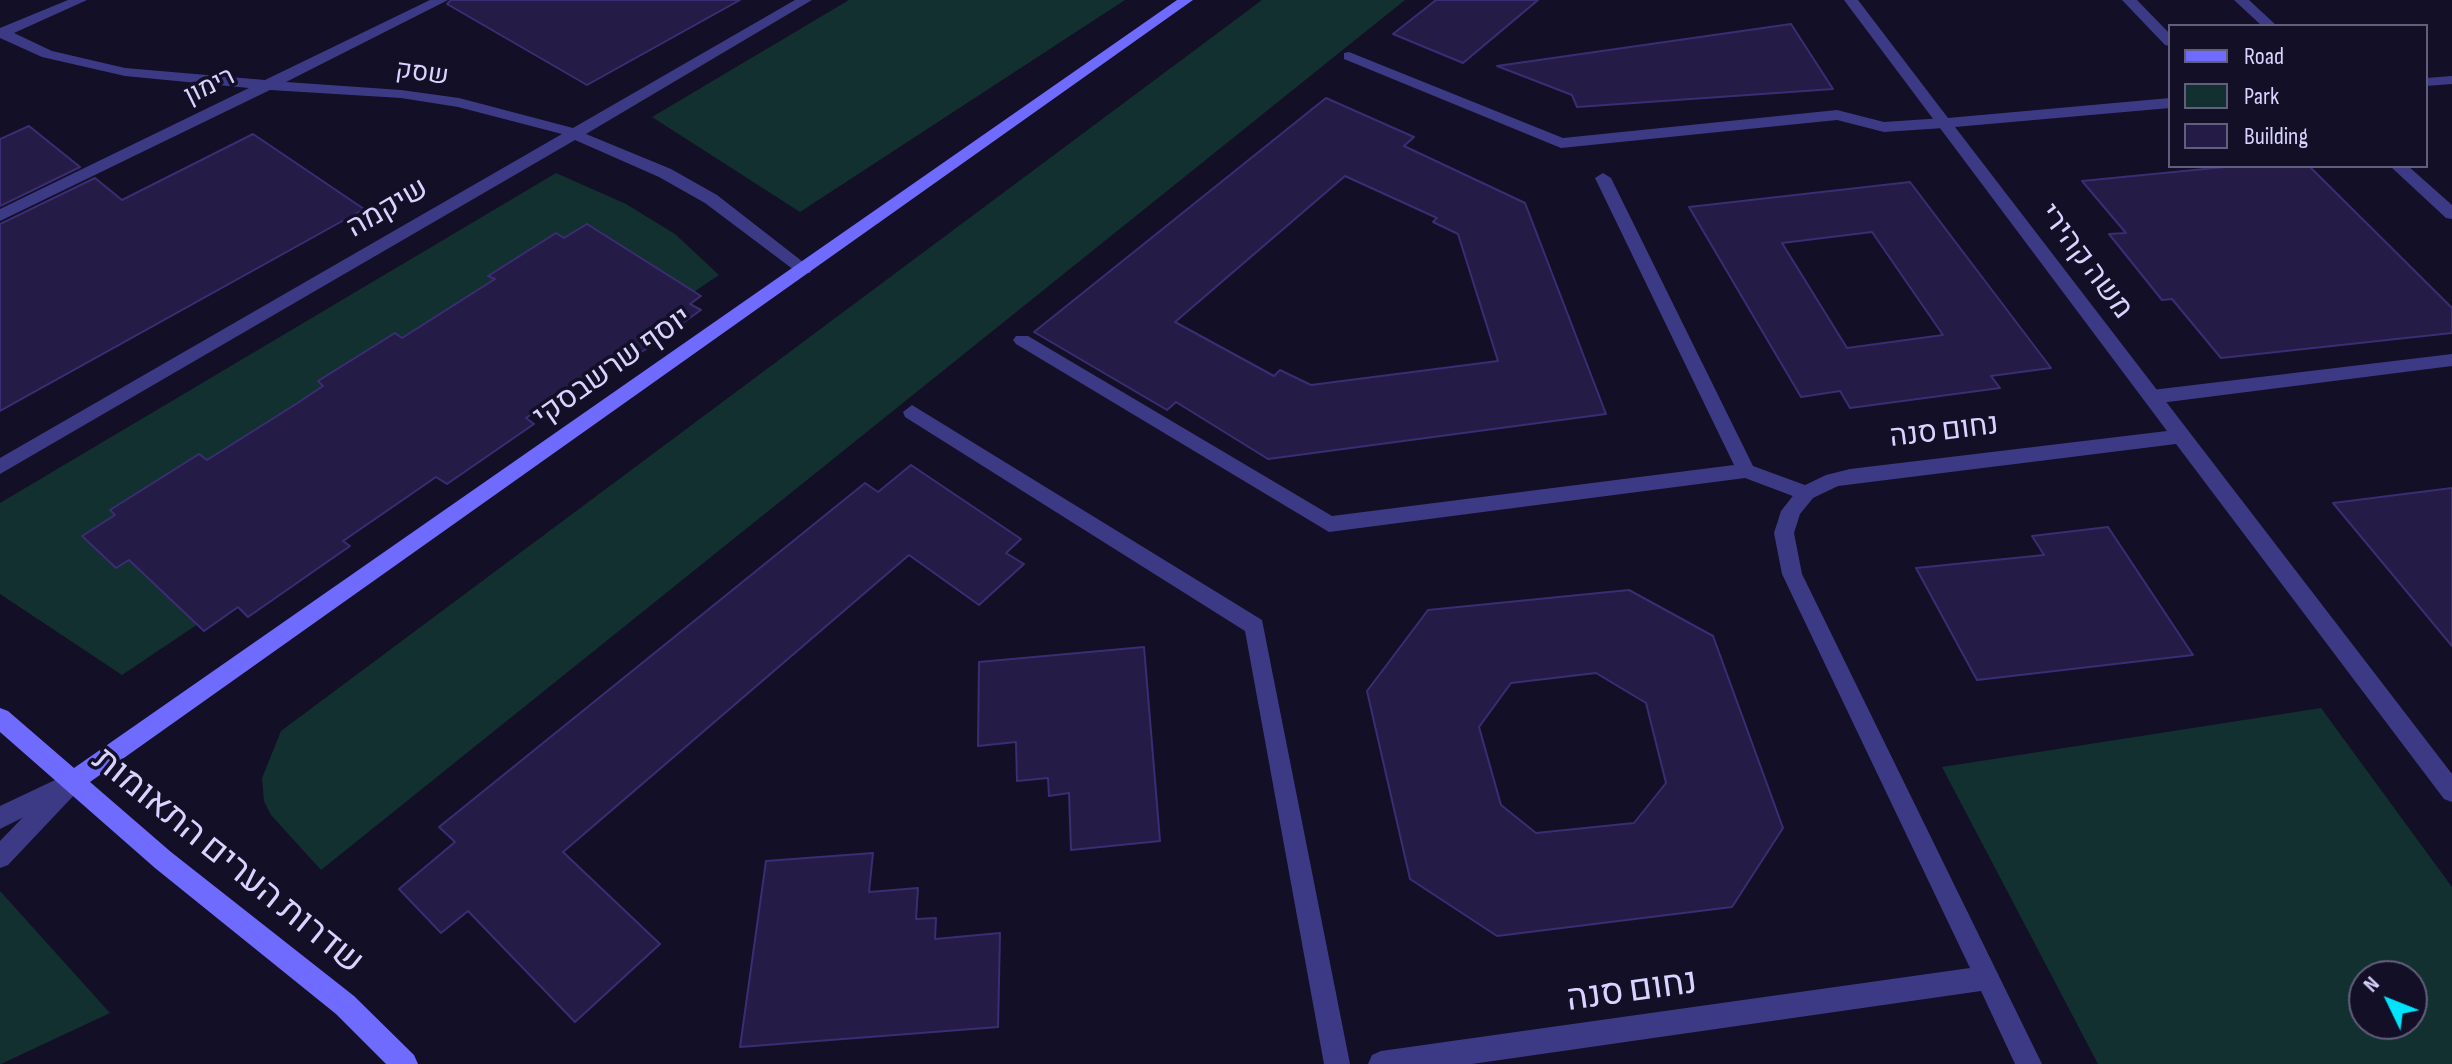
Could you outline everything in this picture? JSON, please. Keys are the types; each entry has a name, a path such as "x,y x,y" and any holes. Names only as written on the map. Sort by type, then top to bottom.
{"street":[{"path":"1,33 80,0"},
{"name":"רימון","path":"0,216 441,0"},
{"name":"שיקמה","path":"0,467 805,0"},
{"name":"יוסף שרשבסקי","path":"72,782 1186,0"},
{"name":"משה קהירי","path":"1851,0 2181,436"},
{"path":"2129,0 2168,40"},
{"path":"2241,0 2268,24"},
{"name":"שסק","path":"1,33 47,54 96,67 181,79 401,94 514,115 617,150 711,199 804,269"},
{"path":"1349,56 1561,143 1837,115 1884,127 2168,103"},
{"path":"2428,82 2452,80"},
{"path":"2400,168 2452,214"},
{"path":"1603,178 1746,471"},
{"path":"1022,340 1329,524 1746,471 1806,493 1791,511 1784,533 1792,574 2029,1064"},
{"path":"2152,397 2452,360"},
{"path":"912,412 1255,626 1337,1064"},
{"path":"2181,436 2452,792"},
{"name":"נחום סנה","path":"1806,493 1850,476 2181,436"},
{"name":"שדרות הערים התאומות","path":"0,718 163,860 345,1005 405,1064"},
{"path":"0,818 72,782"},
{"path":"0,857 72,782"},
{"name":"נחום סנה","path":"1381,1064 1987,978"}],"green space":[{"path":"849,0 1125,0 800,212 652,117"},
{"path":"1262,0 1405,0 321,870 271,815 264,801 262,778 281,731"},
{"path":"556,173 626,204 675,234 719,275 122,675 0,594 0,503"},
{"path":"2321,708 2452,887 2452,1064 2098,1064 1942,767"},
{"path":"0,891 110,1013 1,1064 0,1064"}],"building":[{"path":"451,0 740,0 587,85 447,4"},
{"path":"1436,0 1538,0 1463,63 1393,34"},
{"path":"1791,24 1833,89 1577,107 1572,95 1497,66"},
{"path":"1326,98 1414,137 1404,146 1525,203 1606,414 1268,459 1176,402 1167,410 1034,332","holes":["1345,176 1437,218 1433,222 1458,234 1498,361 1311,385 1280,370 1274,376 1175,322"]},
{"path":"29,126 80,167 0,206 0,139"},
{"path":"253,134 364,209 0,411 0,224 95,178 122,200"},
{"path":"2215,168 2311,168 2452,308 2452,333 2221,358 2172,299 2162,300 2109,234 2126,233 2082,181"},
{"path":"1910,182 2051,368 1991,376 2000,388 1850,408 1840,391 1801,397 1689,207","holes":["1872,232 1943,335 1847,348 1782,243"]},
{"path":"587,224 701,296 690,304 701,310 626,363 615,356 526,418 534,424 447,484 436,477 343,541 350,546 248,617 238,607 204,631 129,560 116,568 82,536 115,515 110,510 199,454 207,460 323,386 318,381 395,333 402,338 495,279 488,276 556,233 564,238"},
{"path":"911,465 1021,539 1006,553 1024,564 979,605 909,555 563,852 660,944 575,1022 468,911 441,933 399,889 455,842 439,827 865,483 878,492"},
{"path":"2452,488 2452,646 2333,503"},
{"path":"2108,527 2193,655 1977,680 1916,568 2044,555 2032,536"},
{"path":"1629,590 1713,636 1783,828 1732,907 1497,936 1410,879 1367,691 1428,610","holes":["1596,673 1646,703 1666,783 1634,823 1536,833 1501,805 1479,727 1511,683"]},
{"path":"1144,647 1160,841 1071,850 1069,793 1049,796 1048,778 1017,781 1016,742 978,746 979,662"},
{"path":"873,853 869,892 918,888 916,919 936,918 935,939 1000,933 998,1027 740,1047 766,861"}]}
